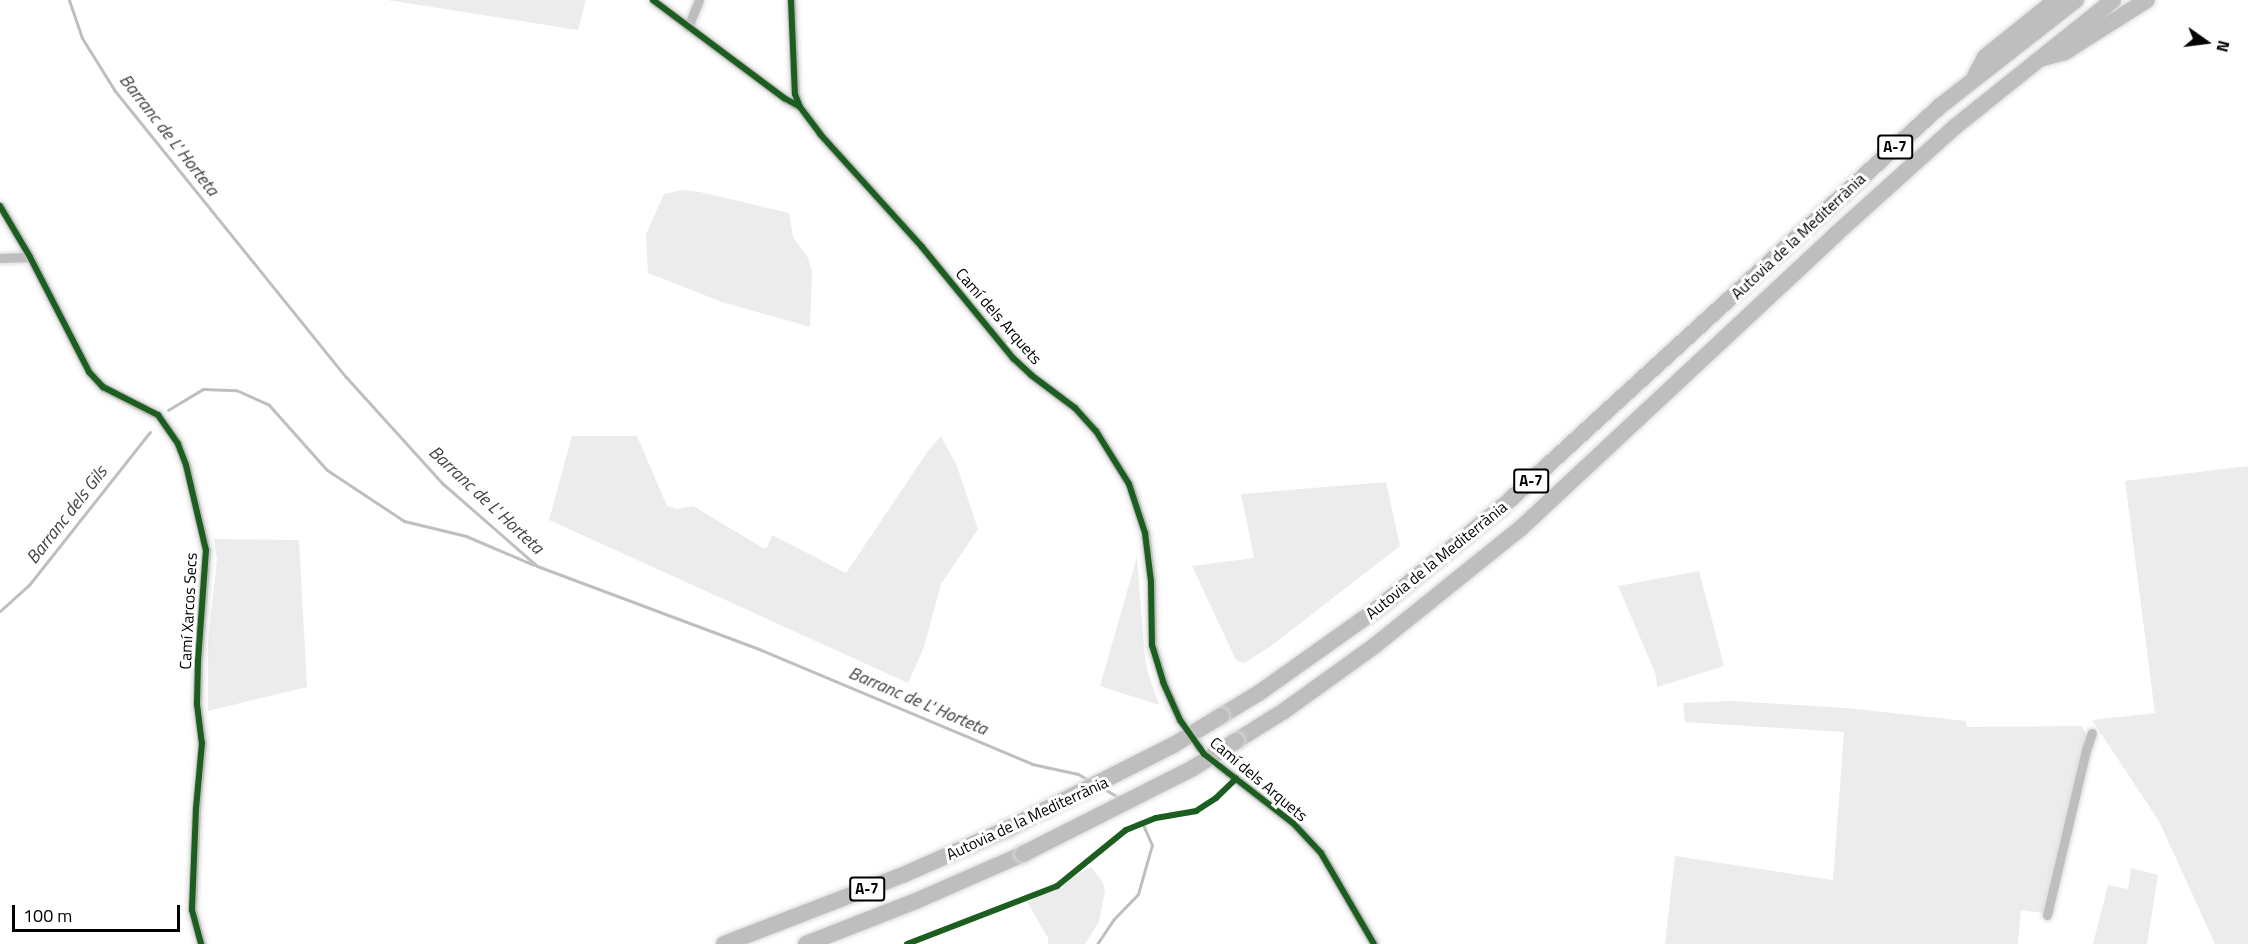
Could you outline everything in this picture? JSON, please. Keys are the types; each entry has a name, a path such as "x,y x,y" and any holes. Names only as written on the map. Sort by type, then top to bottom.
{"highway":[{"path":"1973,79 1985,57 2056,0"},
{"name":"Autovia de la Mediterrània","path":"724,944 903,875 1007,829 1175,744 1259,693 1377,609 1501,508 1820,218 1857,180 1973,79 2076,0"},
{"name":"Autovia de la Mediterrània","path":"806,944 916,901 1023,854 1193,768 1284,711 1373,647 1521,529 1836,234 1956,126 2042,58 2058,41 2113,0"},
{"path":"2042,58 2065,52 2147,0"}],"street":[{"name":"Camí dels Arquets","path":"653,0 784,98 800,107 820,134 929,255 1013,358 1031,375 1075,408 1111,452 1129,484 1145,533 1151,581 1152,645 1163,682 1180,720 1204,754 1293,823 1321,853 1374,944"},
{"path":"688,27 699,0"},
{"path":"791,0 795,94 800,107"},
{"name":"Camí Xarcos Secs","path":"0,206 30,257 89,372 102,387 158,415 171,433 186,465 204,537 205,568 197,704 202,743 196,809 192,910 201,944"},
{"path":"0,258 30,257"},
{"path":"2047,915 2092,733"}],"shaded area":[{"path":"387,0 586,0 578,30"},
{"path":"682,190 700,192 789,213 793,237 808,258 812,271 810,327 722,302 648,273 646,234 664,194"},
{"path":"572,436 637,436 667,506 677,509 693,506 763,548 767,547 772,535 846,573 928,451 941,436 957,466 978,529 941,584 924,647 908,683 549,520"},
{"path":"2248,466 2248,944 2215,944 2159,821 2092,720 2155,713 2125,481"},
{"path":"1386,482 1400,546 1271,646 1244,663 1236,660 1192,566 1254,558 1241,494"},
{"path":"214,539 299,540 307,687 208,711 208,641 217,560"},
{"path":"1137,557 1147,670 1159,705 1100,686"},
{"path":"1699,571 1724,666 1657,687 1656,675 1618,586"},
{"path":"1732,701 1846,708 1966,721 1967,727 2082,726 2086,735 2044,913 2021,910 2018,944 1665,944 1675,856 1833,880 1844,732 1685,722 1683,703"},
{"path":"1091,867 1103,883 1105,891 1099,922 1085,944 1048,944 1048,938 1027,902"},
{"path":"2131,868 2158,875 2147,944 2093,944 2108,885 2128,889"}],"waterway":[{"name":"Barranc de L' Horteta","path":"69,0 82,38 115,91 346,377 442,483 537,566 759,649 1032,764 1078,774 1090,781"},
{"name":"Barranc dels Gils","path":"168,410 203,389 236,390 269,405 327,470 404,521 466,536 534,565"},
{"name":"Barranc dels Gils","path":"0,611 29,585 150,432"},
{"name":"Barranc de L' Horteta","path":"1101,787 1121,799"},
{"path":"1097,944 1113,920 1138,894 1152,845 1144,827"}],"cycle path":[{"path":"653,0 784,98 800,107 820,134 922,247 1013,358 1031,375 1075,408 1096,431 1129,484 1145,533 1151,581 1152,645 1163,682 1180,720 1204,754 1293,823 1321,853 1374,944"},
{"path":"791,0 795,94 800,107"},
{"path":"0,206 30,257 89,372 103,387 158,415 178,444 186,465 206,550 198,662 197,704 202,743 196,809 192,910 201,944"},
{"path":"907,944 1057,886 1126,830 1156,818 1196,811 1216,798 1236,779"}]}
